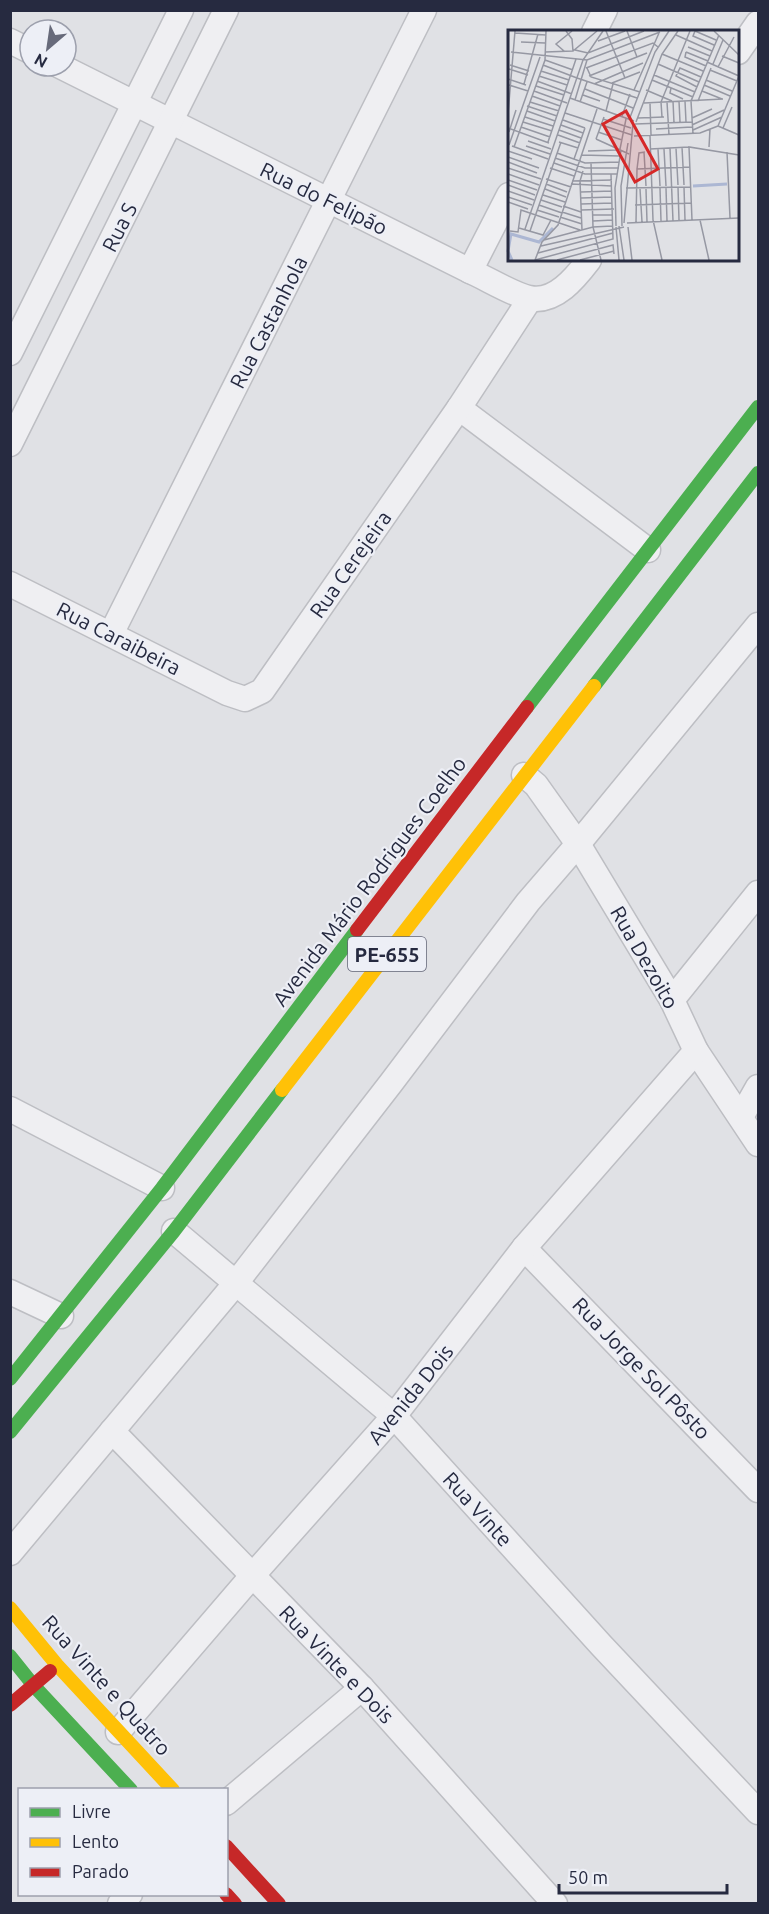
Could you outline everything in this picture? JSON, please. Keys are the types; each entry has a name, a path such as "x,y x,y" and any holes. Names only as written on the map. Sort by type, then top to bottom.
{"main road":[{"name":"Avenida Mário Rodrigues Coelho","path":"10,1379 162,1188 759,407"},
{"name":"PE-655","path":"10,1432 174,1231 759,472"},
{"name":"Rua Vinte e Quatro","path":"10,1608 57,1665 171,1788"},
{"path":"10,1656 34,1686 129,1788"},
{"path":"10,1706 57,1665"},
{"path":"228,1848 279,1904"}],"street":[{"name":"Rua S","path":"10,353 181,10"},
{"name":"Rua S","path":"10,444 226,10"},
{"name":"Rua Castanhola","path":"111,634 424,10"},
{"path":"595,30 605,10"},
{"path":"739,51 759,23"},
{"name":"Rua do Felipão","path":"78,75 530,299"},
{"path":"470,271 508,199"},
{"path":"530,299 555,294 573,279 586,263"},
{"name":"Rua Cerejeira","path":"227,693 245,699 262,690 459,408 530,299"},
{"path":"459,408 648,550"},
{"name":"Rua Caraibeira","path":"10,584 227,693"},
{"path":"10,1553 236,1283 528,902 759,625"},
{"name":"Rua Dezoito","path":"524,775 536,785 578,844 672,1000 696,1051 759,1144"},
{"path":"672,1000 759,893"},
{"name":"Avenida Dois","path":"118,1732 394,1416 524,1248 696,1051"},
{"path":"741,1117 759,1087"},
{"path":"10,1109 162,1188"},
{"name":"Rua Vinte","path":"174,1231 394,1416 601,1645 759,1812"},
{"name":"Rua Jorge Sol Pôsto","path":"524,1248 754,1474"},
{"path":"10,1292 61,1316"},
{"name":"Rua Vinte e Dois","path":"112,1431 362,1688 555,1904"},
{"path":"228,1801 362,1688"}],"traffic: fast":[{"path":"527,707 758,407"},
{"path":"594,686 758,473"},
{"path":"10,1379 162,1188 357,930"},
{"path":"10,1432 174,1231 282,1090"},
{"path":"10,1656 34,1686 129,1788"}],"traffic: slow":[{"path":"282,1090 594,686"},
{"path":"10,1608 57,1665 171,1788"}],"traffic: jam":[{"path":"357,930 527,707"},
{"path":"10,1705 50,1671"},
{"path":"228,1848 279,1904"},
{"path":"228,1896 235,1904"}]}
